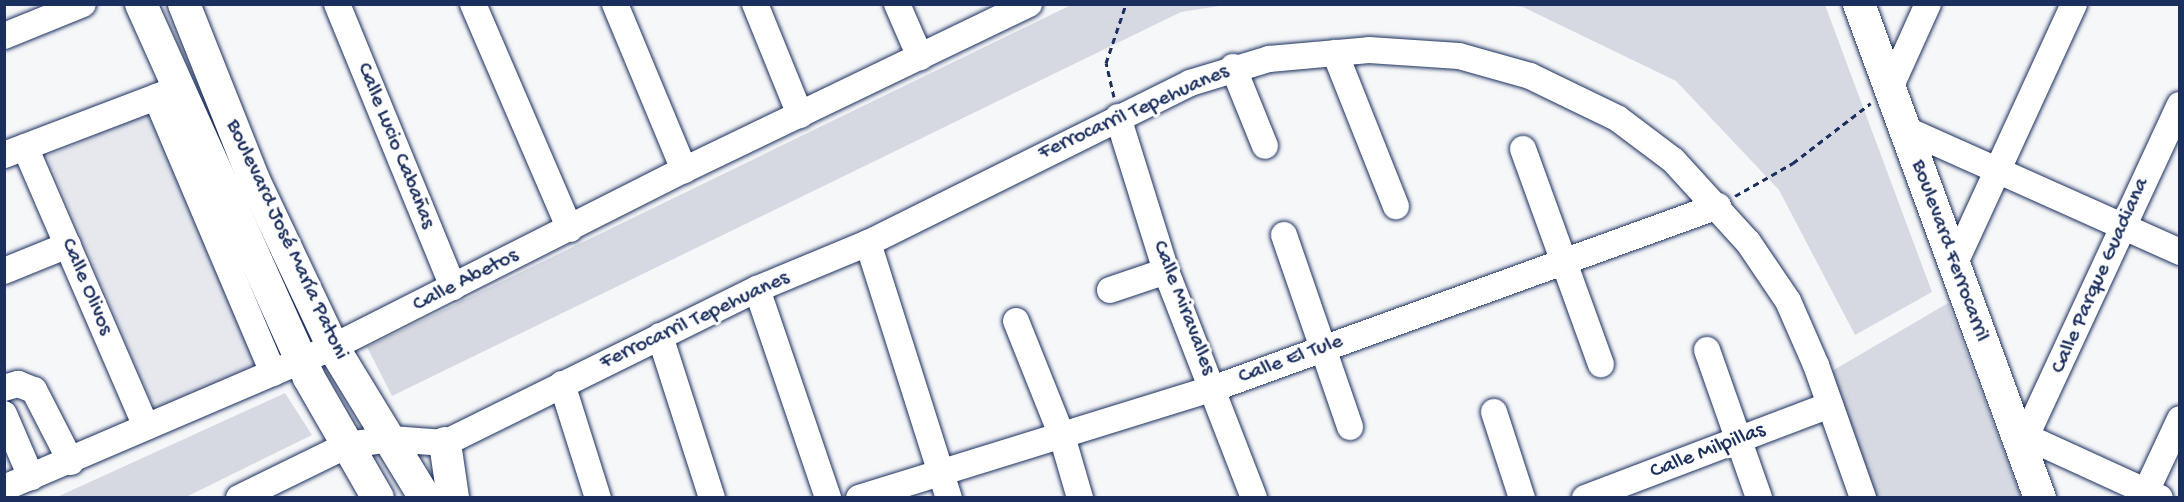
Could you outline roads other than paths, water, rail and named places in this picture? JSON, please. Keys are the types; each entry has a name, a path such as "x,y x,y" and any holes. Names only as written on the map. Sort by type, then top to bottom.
{"main road":[{"name":"Boulevard José María Patoni","path":"141,4 168,93 287,368 347,446 378,498"},
{"name":"Boulevard José María Patoni","path":"183,4 254,180 333,347 425,498"},
{"name":"Boulevard Ferrocarril","path":"1859,4 1954,265 2024,442 2040,498"},
{"path":"445,443 453,498"}],"street":[{"path":"4,36 83,4"},
{"name":"Calle Lucio Cabañas","path":"337,4 453,287"},
{"path":"473,4 570,229"},
{"path":"615,4 684,170"},
{"path":"755,4 800,115"},
{"path":"897,4 920,57"},
{"name":"Calle Abetos","path":"4,488 70,462 146,426 333,347 684,170 1029,4"},
{"path":"1890,88 1928,4"},
{"path":"1954,265 2074,4"},
{"name":"Ferrocarril Tepehuanes","path":"239,498 347,446 391,440 445,443 757,289 867,243 1118,117 1233,67 1335,53 1396,50 1459,57 1560,88 1647,138 1718,206 1788,301 1830,405 1863,498"},
{"path":"1335,53 1396,206"},
{"path":"1233,67 1265,146"},
{"path":"15,151 168,93"},
{"name":"Calle Parque Guadiana","path":"2024,442 2180,105"},
{"name":"Calle Miravalles","path":"1118,117 1166,271 1215,388 1254,498"},
{"path":"1905,129 2180,252"},
{"path":"1523,149 1601,364"},
{"name":"Calle Olivos","path":"15,151 68,245 146,426"},
{"name":"Calle El Tule","path":"859,498 1215,388 1718,206"},
{"path":"1284,235 1350,427"},
{"path":"867,243 949,498"},
{"path":"4,271 68,245"},
{"path":"1110,290 1166,271"},
{"path":"757,289 828,498"},
{"path":"1016,321 1062,436 1080,498"},
{"path":"660,336 712,498"},
{"path":"1707,350 1759,498"},
{"path":"4,388 18,384 34,390 70,462"},
{"path":"562,384 598,498"},
{"name":"Calle Milpillas","path":"1585,498 1830,405"},
{"path":"1494,412 1522,498"},
{"path":"4,414 32,477"},
{"path":"2024,442 2150,495 2180,418"}]}
